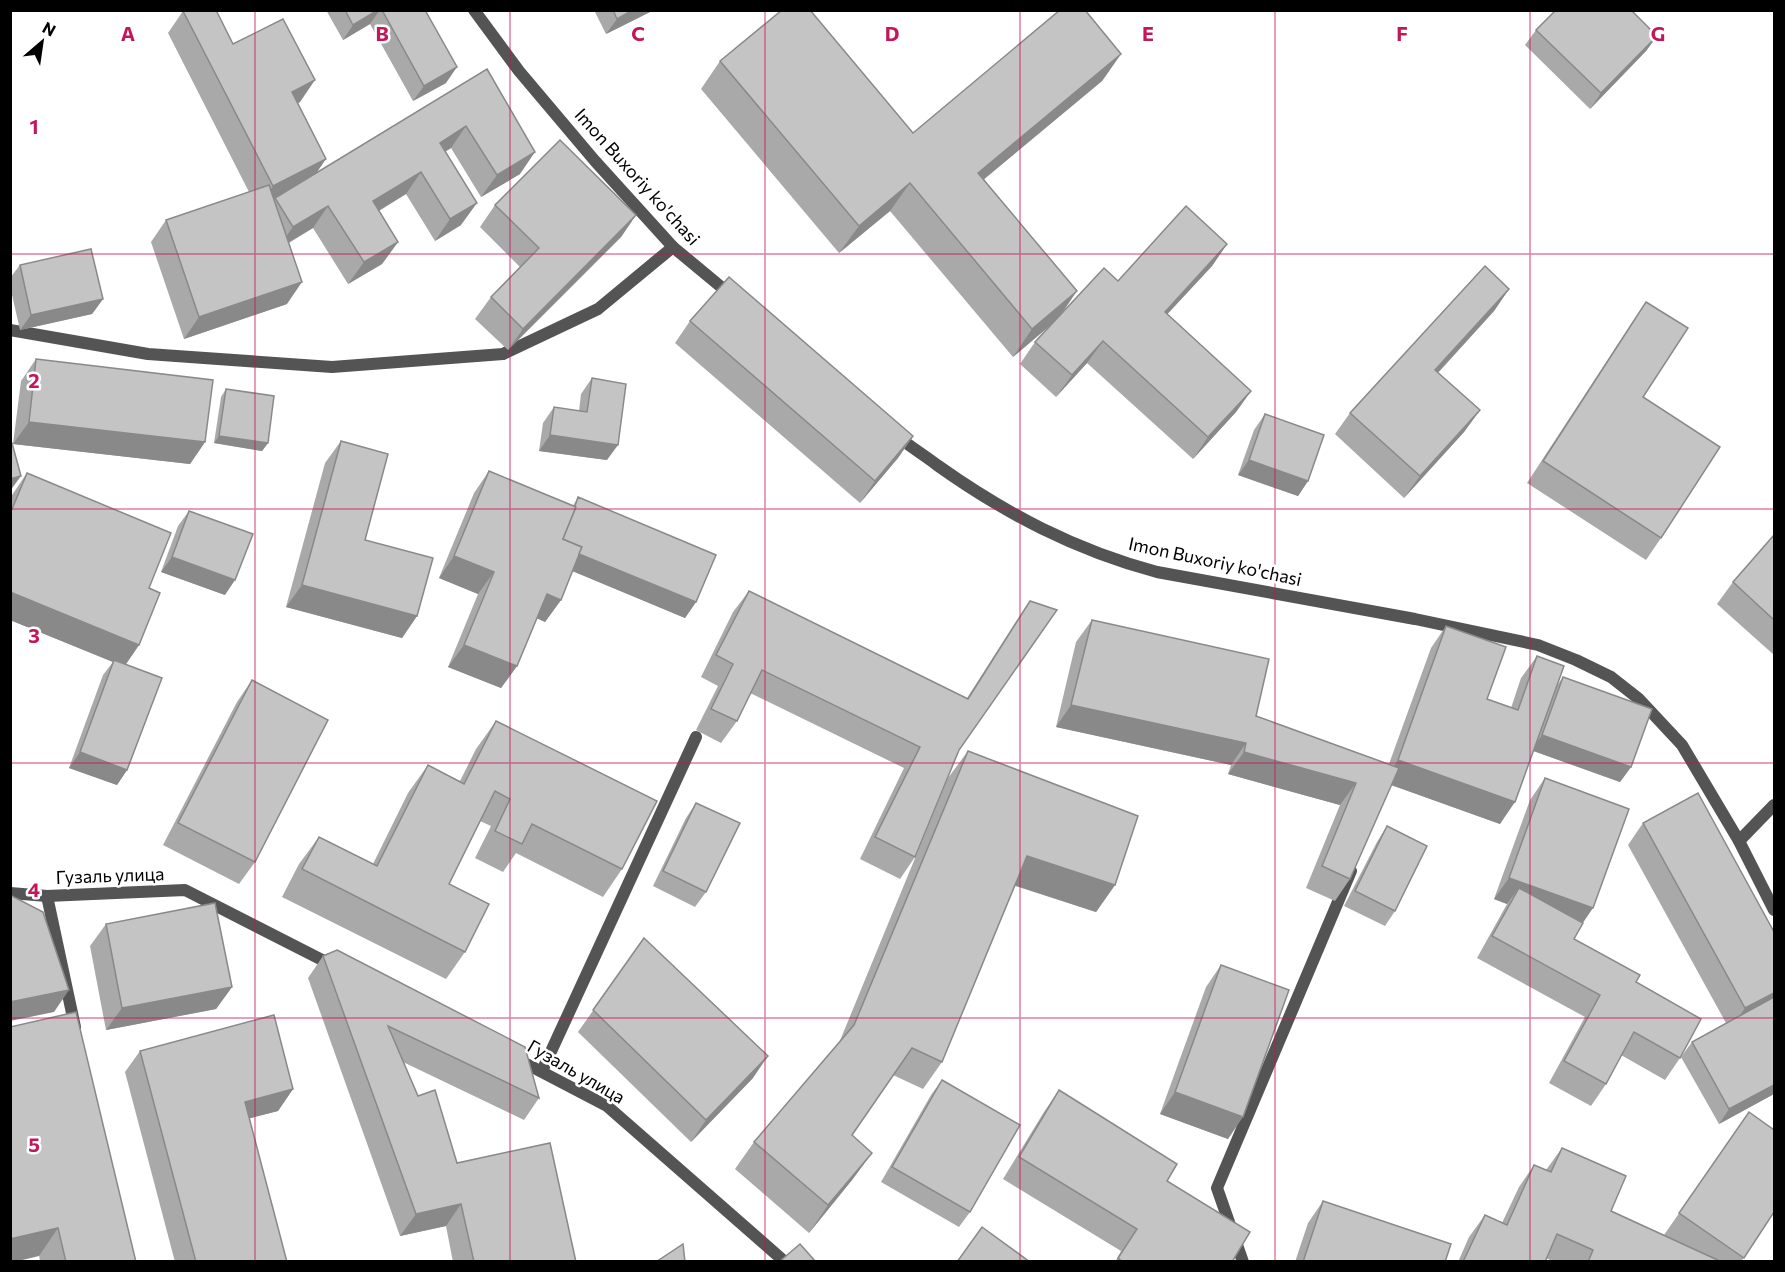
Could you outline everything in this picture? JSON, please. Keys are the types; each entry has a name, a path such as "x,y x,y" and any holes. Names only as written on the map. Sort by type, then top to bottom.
{"street":[{"name":"Imon Buxoriy ko'chasi","path":"474,10 519,72 673,247 741,304"},
{"path":"10,330 148,354 332,367 503,354 598,309 673,247"},
{"name":"Imon Buxoriy ko'chasi","path":"891,431 961,482 1010,512 1092,552 1157,572 1415,619 1538,645 1611,677 1639,699 1682,745 1739,840 1774,910"},
{"path":"542,1071 696,737"},
{"path":"1739,840 1774,805"},
{"path":"1243,1262 1217,1188 1356,859"},
{"name":"Гузаль улица","path":"10,893 47,896 185,891 343,970"},
{"path":"47,896 79,1045"},
{"name":"Гузаль улица","path":"511,1055 607,1106 785,1262"}],"building":[{"path":"216,10 233,44 283,19 315,80 292,92 326,159 273,186 183,11"},
{"path":"345,10 378,10 353,25"},
{"path":"382,10 425,10 457,67 424,86"},
{"path":"613,10 633,10 617,19"},
{"path":"782,10 810,10 913,133 1060,10 1085,10 1121,54 978,173 1077,291 1032,329 910,183 859,226 720,61"},
{"path":"1556,10 1631,10 1657,36 1601,93 1536,30"},
{"path":"487,69 535,152 497,175 466,126 440,143 477,203 450,219 421,172 373,201 398,242 364,262 328,206 293,227 275,198"},
{"path":"560,140 636,215 523,329 491,297 539,248 495,205"},
{"path":"269,185 302,282 199,317 166,220"},
{"path":"1186,206 1227,244 1165,312 1251,391 1208,437 1103,341 1072,375 1035,342 1104,268 1118,281"},
{"path":"91,249 103,299 31,315 20,265"},
{"path":"1485,266 1509,289 1435,370 1480,410 1420,476 1350,413"},
{"path":"729,277 913,436 875,481 690,321"},
{"path":"1646,302 1688,328 1643,397 1720,447 1661,538 1543,461"},
{"path":"36,359 213,380 205,442 29,422"},
{"path":"592,378 626,384 618,445 550,435 554,407 587,412"},
{"path":"226,389 274,396 268,443 219,436"},
{"path":"1265,414 1324,435 1308,481 1249,460"},
{"path":"341,441 388,454 365,540 433,558 417,616 302,585"},
{"path":"12,443 21,476 10,479 10,444"},
{"path":"489,471 576,507 563,539 582,547 561,600 547,594 517,666 464,645 494,572 454,556"},
{"path":"27,473 171,533 149,588 160,593 139,645 10,592 10,514"},
{"path":"578,497 716,555 696,602 579,554 582,547 563,539"},
{"path":"189,511 253,534 235,580 172,557"},
{"path":"1774,535 1774,620 1733,582"},
{"path":"749,591 968,699 1030,601 1057,610 959,750 915,857 875,837 920,747 762,670 737,721 711,709 733,664 716,655"},
{"path":"1092,620 1269,659 1256,716 1399,768 1350,879 1322,866 1356,783 1244,752 1246,743 1071,705"},
{"path":"1446,626 1506,647 1487,699 1518,710 1537,656 1564,666 1515,802 1398,760"},
{"path":"114,660 162,678 127,770 80,752"},
{"path":"1563,677 1652,709 1631,767 1542,735"},
{"path":"252,680 328,720 255,862 178,823"},
{"path":"496,721 657,801 622,869 532,824 522,844 495,831 510,799 495,791 449,884 489,904 465,952 302,869 319,837 377,866 428,765 464,784"},
{"path":"968,751 1138,816 1115,885 1027,856 942,1062 912,1048 852,1135 872,1153 828,1205 754,1142 854,1025"},
{"path":"1545,778 1629,809 1593,908 1509,878"},
{"path":"1698,793 1774,932 1774,993 1745,1008 1643,823"},
{"path":"696,803 740,823 706,892 663,871"},
{"path":"1387,826 1427,846 1395,911 1355,891"},
{"path":"1519,888 1583,923 1574,939 1640,975 1636,982 1701,1019 1680,1058 1634,1032 1606,1084 1564,1061 1600,995 1492,936"},
{"path":"10,895 43,912 69,990 10,1002"},
{"path":"215,903 232,987 122,1008 106,924"},
{"path":"644,938 768,1056 706,1120 593,1010"},
{"path":"337,950 525,1047 539,1098 388,1026 418,1096 435,1090 457,1163 550,1143 576,1262 474,1262 461,1204 416,1214 323,956"},
{"path":"1221,965 1289,990 1243,1117 1175,1092"},
{"path":"1774,997 1774,1085 1729,1109 1692,1042"},
{"path":"76,1012 136,1262 66,1262 58,1228 10,1239 10,1027"},
{"path":"274,1015 293,1089 245,1102 287,1262 196,1262 140,1051"},
{"path":"942,1080 1020,1125 970,1212 892,1167"},
{"path":"1059,1090 1177,1164 1167,1181 1250,1232 1232,1262 1123,1262 1118,1258 1137,1229 1019,1157"},
{"path":"1749,1112 1774,1130 1774,1212 1744,1258 1679,1213"},
{"path":"1562,1148 1626,1176 1611,1211 1722,1262 1588,1262 1593,1250 1557,1234 1545,1262 1463,1262 1485,1215 1507,1225 1534,1165 1551,1172"},
{"path":"1323,1201 1451,1244 1445,1262 1303,1262"},
{"path":"982,1227 1030,1262 957,1262"},
{"path":"683,1244 685,1262 656,1262"},
{"path":"800,1244 816,1262 779,1262"}]}
